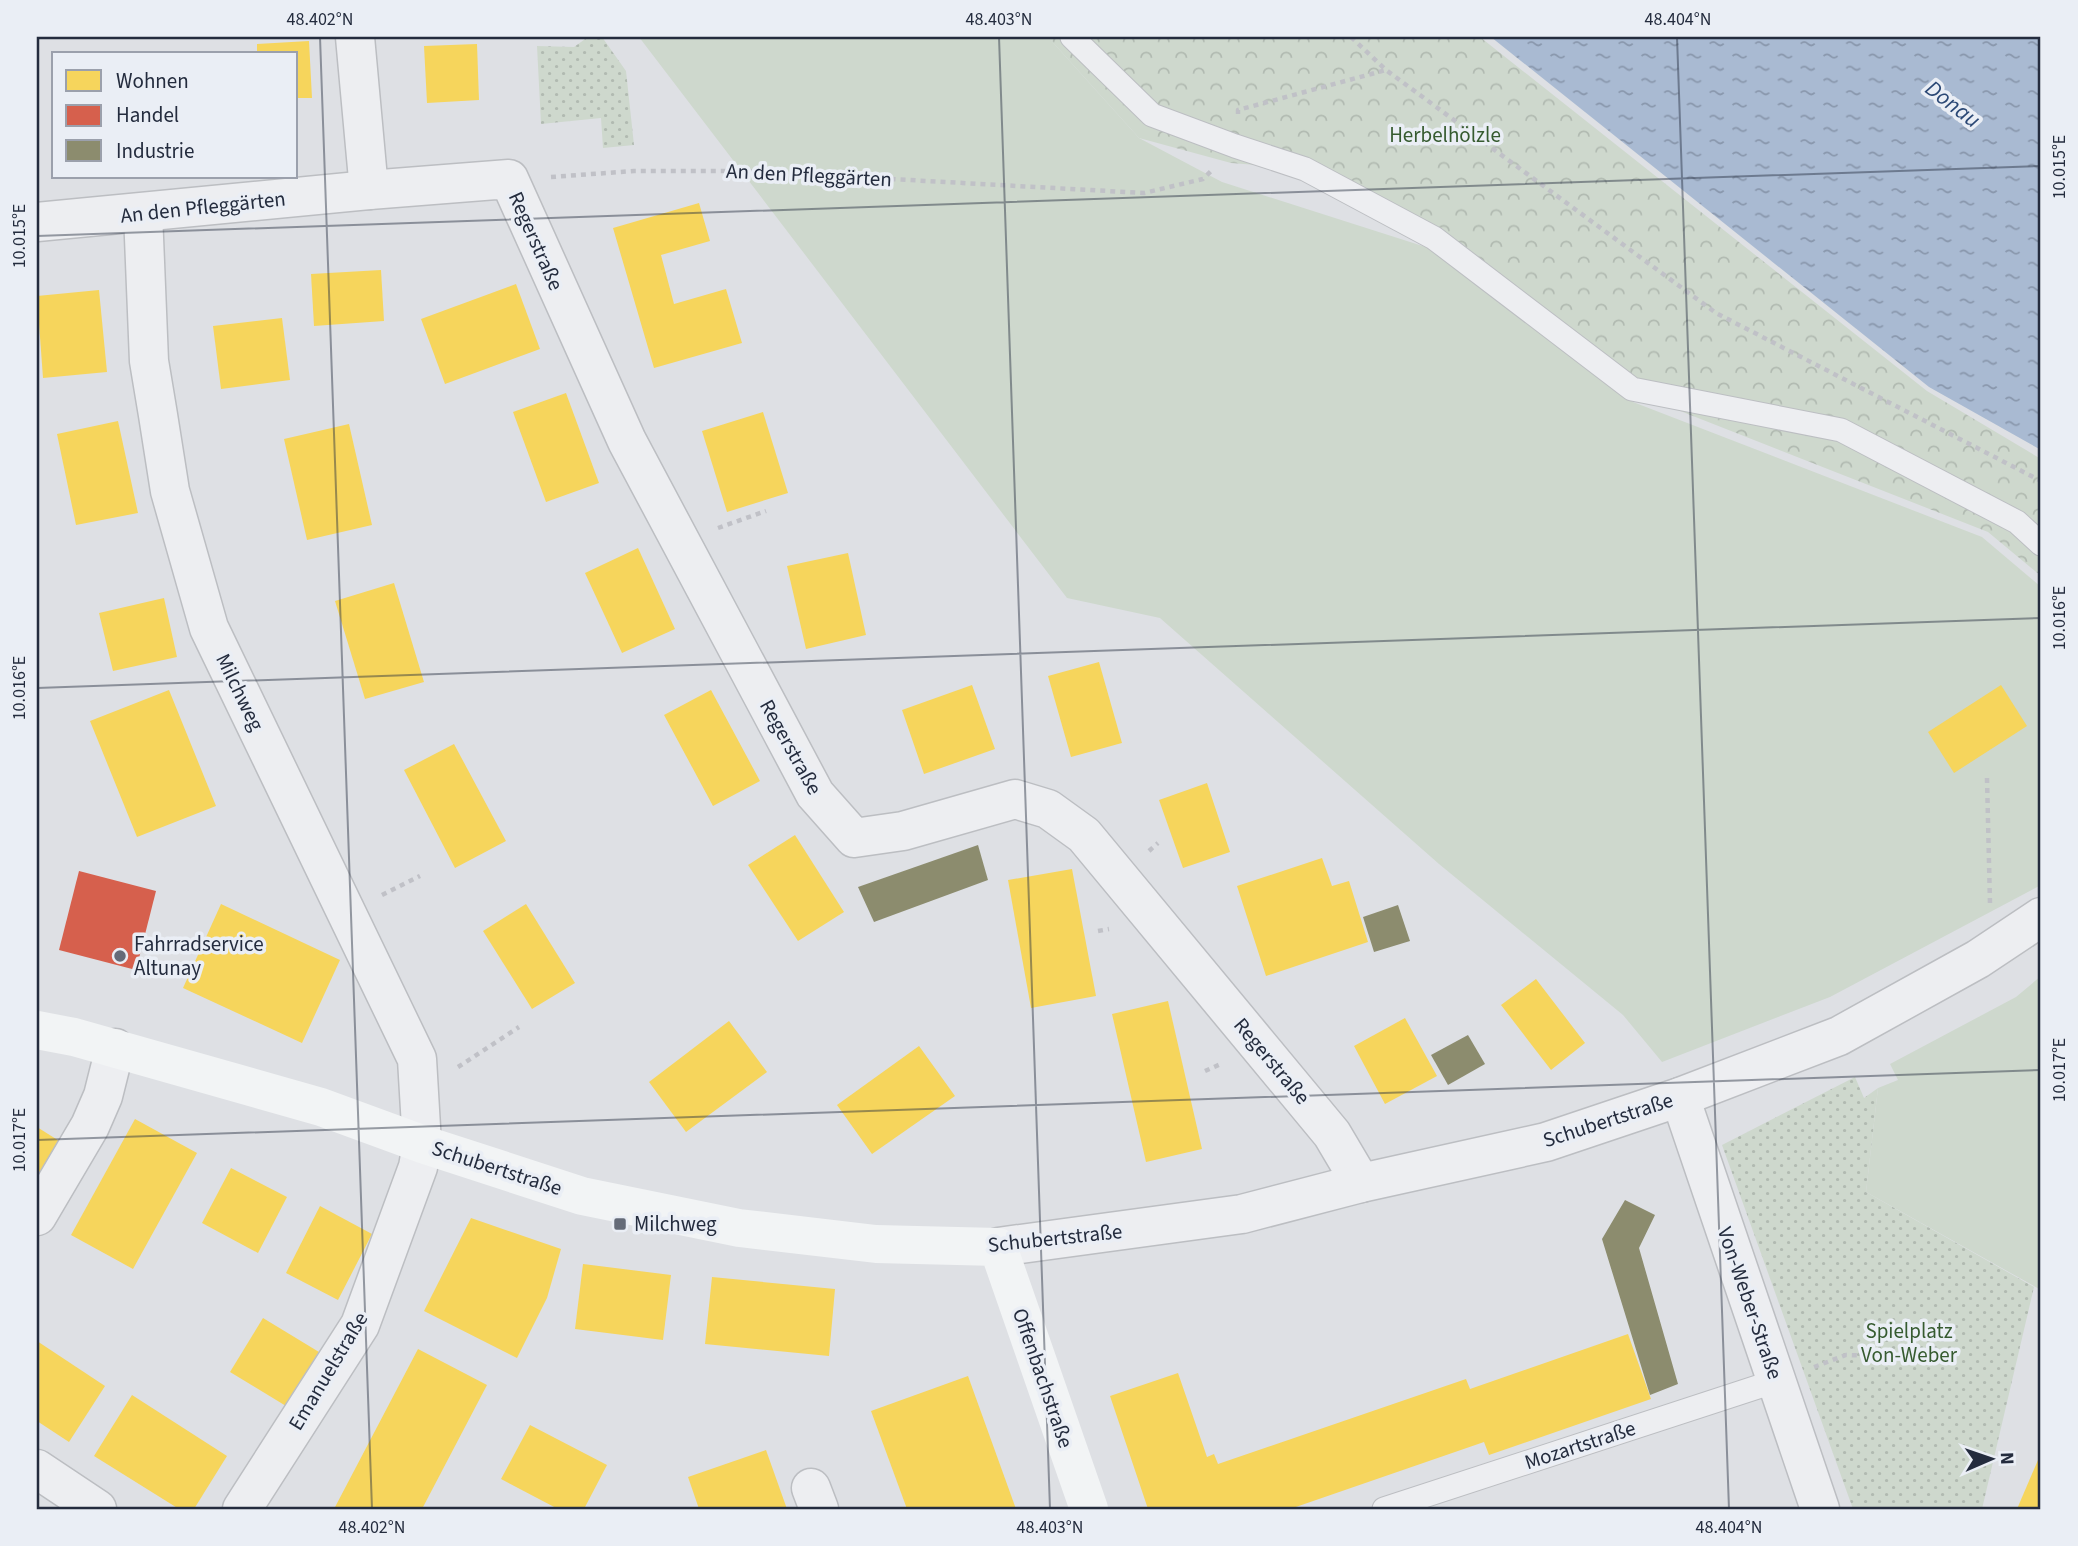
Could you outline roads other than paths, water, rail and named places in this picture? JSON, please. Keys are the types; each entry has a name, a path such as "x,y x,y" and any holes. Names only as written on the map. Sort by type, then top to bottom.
{"street":[{"path":"355,37 369,190"},
{"name":"An den Pfleggärten","path":"37,222 509,179"},
{"name":"Regerstraße","path":"509,179 627,441 815,794 854,838 903,831 1015,799 1048,809 1084,835 1099,852 1332,1134 1361,1183"},
{"name":"Milchweg","path":"143,213 149,361 170,491 209,628 417,1059 422,1144"},
{"name":"Schubertstraße","path":"37,1030 115,1048 321,1107 422,1144 582,1196 739,1228 876,1244 999,1247 1242,1214 1361,1183 1546,1142 1680,1097 1839,1037 1991,950 2041,917"},
{"path":"37,1216 90,1126 103,1096 115,1048"},
{"name":"Von-Weber-Straße","path":"1680,1097 1820,1509"},
{"name":"Emanuelstraße","path":"242,1509 360,1325 418,1167 422,1144"},
{"name":"Offenbachstraße","path":"999,1247 1088,1509"},
{"path":"37,1469 97,1509"}],"lane":[{"path":"1072,37 1152,115 1305,169 1434,238 1632,388 1841,430 2017,522 2041,544"},
{"name":"Mozartstraße","path":"1384,1509 1776,1381"}],"water":[{"name":"Donau","path":"1491,37 2041,37 2041,450 1929,387"}],"place":[{"name":"Fahrradservice Altunay","path":"120,956"},
{"name":"Milchweg","path":"620,1224"}],"park label":[{"name":"Herbelhölzle","path":"1445,135"},
{"name":"Spielplatz Von-Weber","path":"1909,1343"}]}
